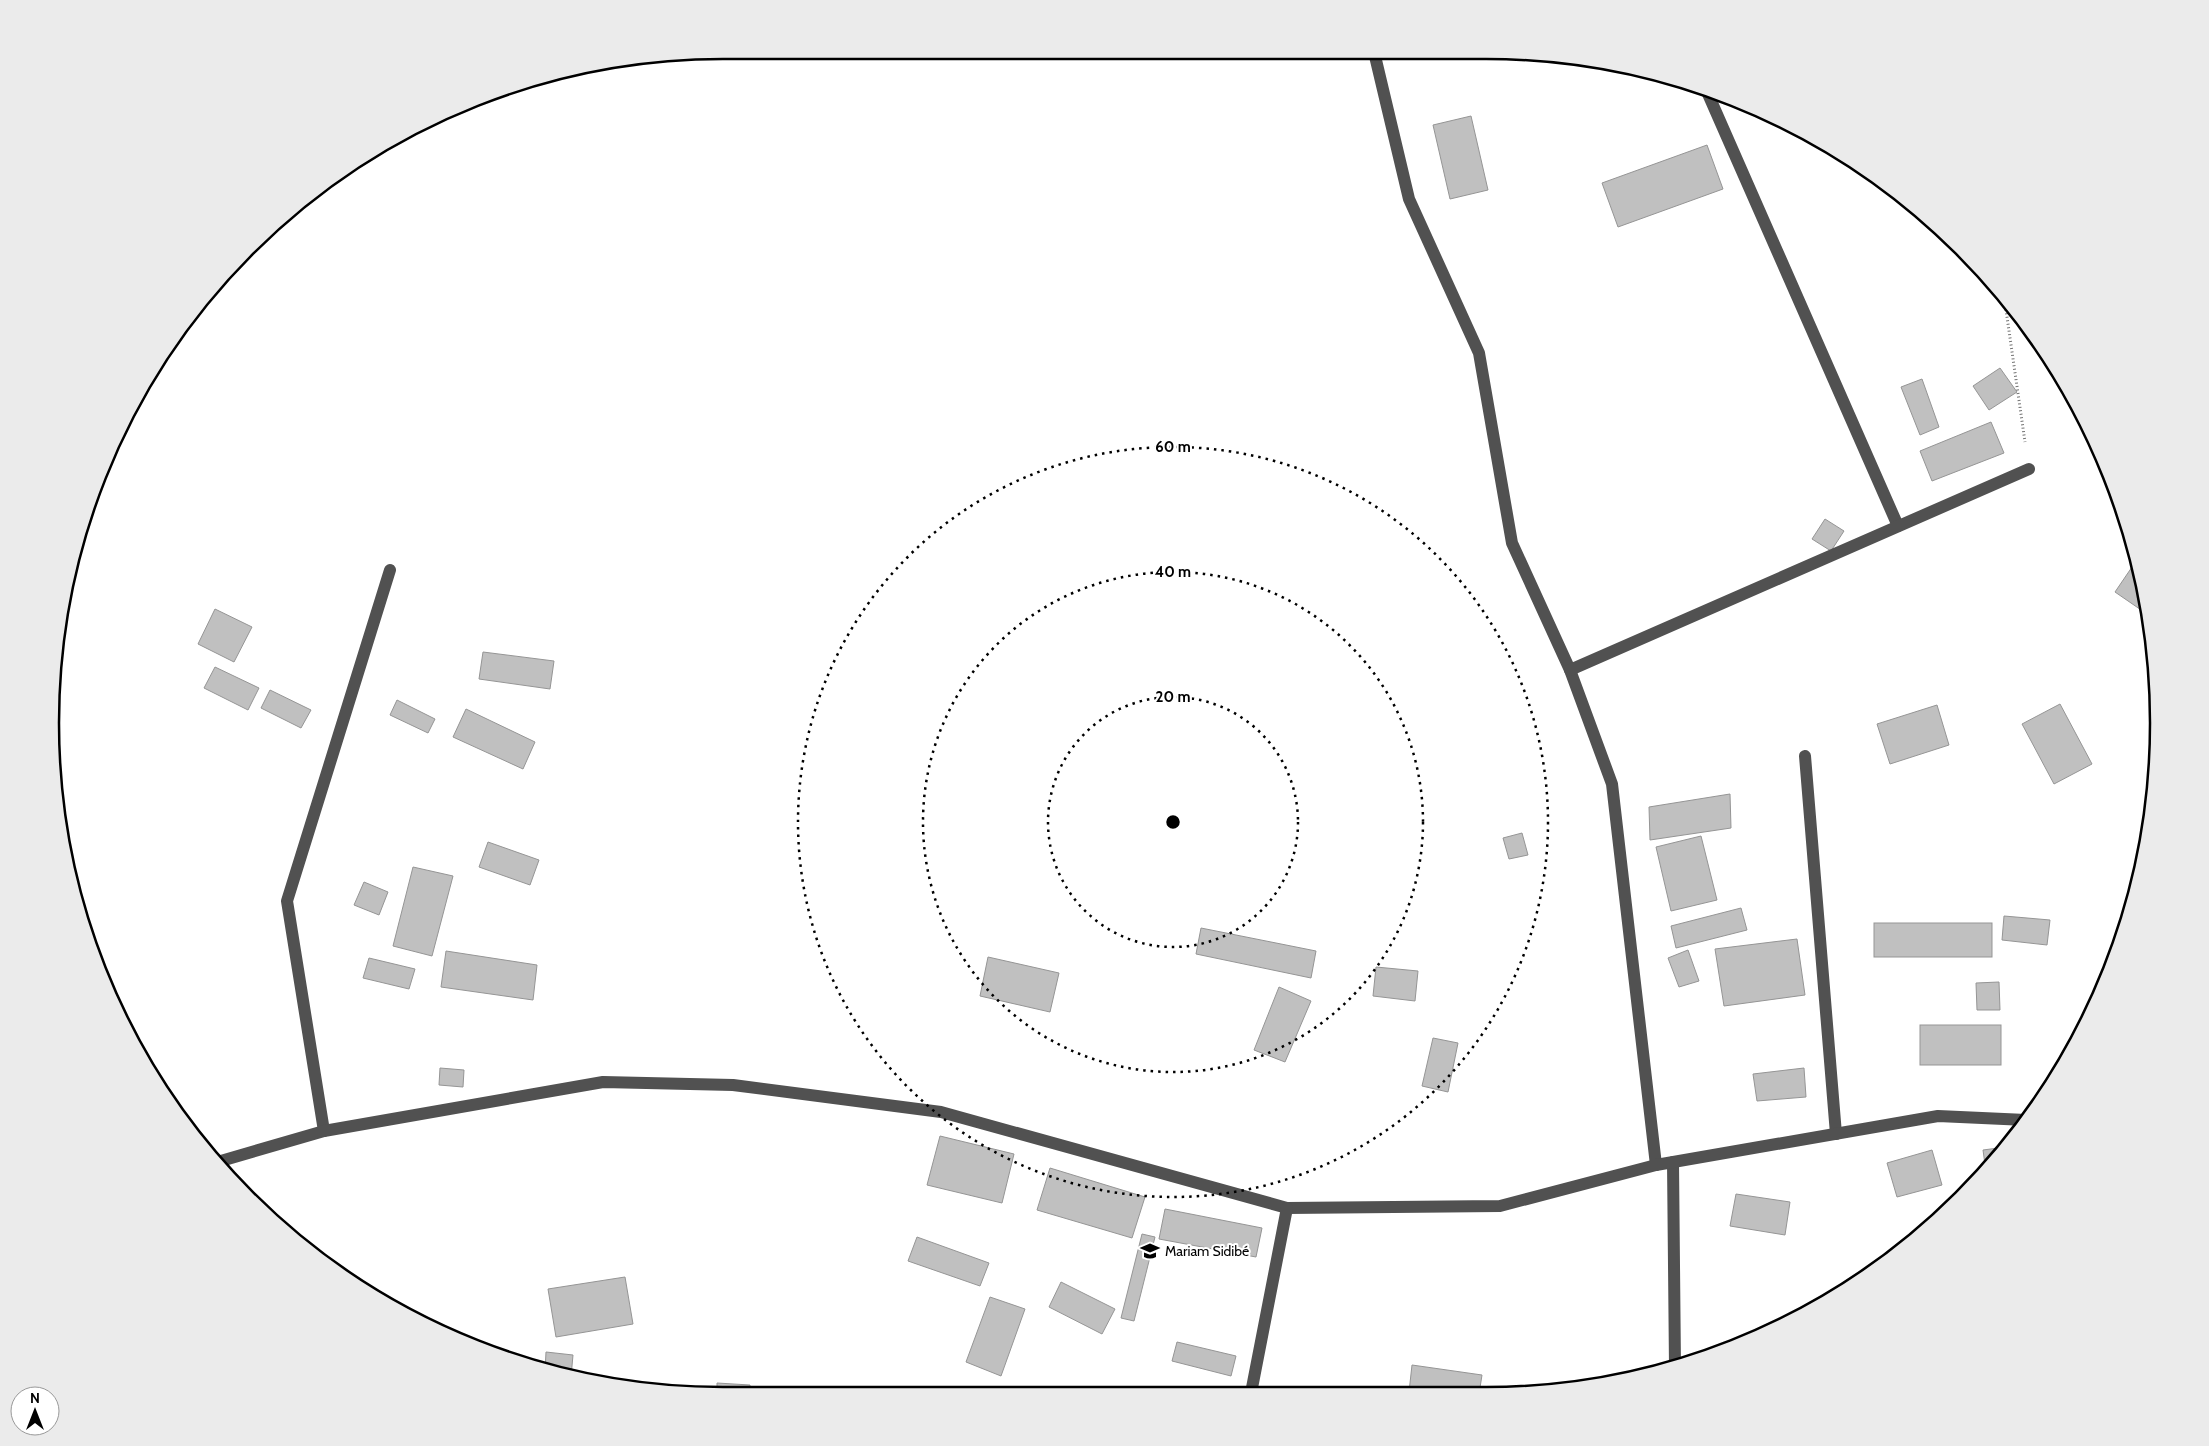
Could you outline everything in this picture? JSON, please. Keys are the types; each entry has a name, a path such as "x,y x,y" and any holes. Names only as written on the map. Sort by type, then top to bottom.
{"street":[{"path":"1376,59 1409,199 1480,353 1512,543 1570,670 1612,784 1656,1165"},
{"path":"1711,98 1898,526"},
{"path":"1570,670 2029,469"},
{"path":"324,1131 286,901 390,570"},
{"path":"1805,756 1836,1134"},
{"path":"223,1160 324,1131 602,1082 734,1086 941,1112 1287,1208 1500,1206 1656,1165 1938,1116 2018,1120"},
{"path":"1673,1162 1675,1360"},
{"path":"1252,1387 1287,1208"}],"path":[{"path":"2006,311 2029,469"}],"building":[{"path":"1471,116 1488,190 1450,199 1433,125"},
{"path":"1707,145 1723,189 1618,227 1602,183"},
{"path":"2000,368 2017,392 1989,410 1973,386"},
{"path":"1922,379 1939,427 1920,435 1901,387"},
{"path":"1991,422 2004,453 1932,481 1920,451"},
{"path":"1825,519 1844,531 1831,551 1812,539"},
{"path":"2132,568 2140,609 2115,592"},
{"path":"215,609 252,627 234,662 198,644"},
{"path":"483,652 554,661 550,689 479,679"},
{"path":"215,667 259,688 248,710 204,688"},
{"path":"270,690 311,710 301,728 261,708"},
{"path":"397,700 435,719 428,733 390,715"},
{"path":"2060,704 2092,764 2054,784 2022,724"},
{"path":"1937,705 1949,745 1890,764 1877,724"},
{"path":"466,709 535,742 523,769 453,737"},
{"path":"1730,794 1731,828 1650,840 1649,807"},
{"path":"1522,833 1528,855 1509,859 1503,838"},
{"path":"1701,836 1717,900 1671,911 1656,847"},
{"path":"488,842 539,860 530,885 479,867"},
{"path":"413,867 453,876 432,956 393,946"},
{"path":"364,882 388,892 379,915 354,905"},
{"path":"1741,908 1747,930 1676,948 1671,926"},
{"path":"2004,916 2050,920 2047,945 2002,940"},
{"path":"1874,923 1992,923 1992,957 1874,957"},
{"path":"1201,928 1316,951 1311,978 1196,954"},
{"path":"1797,939 1805,995 1724,1006 1715,949"},
{"path":"1688,950 1699,981 1679,987 1668,958"},
{"path":"446,951 537,965 533,1000 441,987"},
{"path":"988,957 1059,973 1050,1012 980,996"},
{"path":"369,958 415,969 409,989 363,978"},
{"path":"1376,967 1418,971 1415,1001 1373,996"},
{"path":"1999,982 2000,1010 1977,1010 1976,983"},
{"path":"1279,987 1311,1001 1285,1062 1254,1050"},
{"path":"1920,1025 2001,1025 2001,1065 1920,1065"},
{"path":"1433,1038 1458,1043 1448,1092 1422,1086"},
{"path":"440,1068 464,1070 463,1087 439,1085"},
{"path":"1804,1068 1806,1097 1757,1101 1753,1074"},
{"path":"940,1136 1014,1154 1002,1203 927,1185"},
{"path":"1995,1148 1985,1161 1983,1150"},
{"path":"1932,1150 1942,1185 1897,1197 1887,1163"},
{"path":"1050,1168 1145,1197 1132,1238 1037,1210"},
{"path":"1736,1194 1790,1202 1785,1235 1730,1226"},
{"path":"1165,1209 1262,1228 1256,1257 1159,1239"},
{"path":"1142,1234 1155,1237 1134,1321 1121,1318"},
{"path":"917,1237 989,1263 980,1286 908,1261"},
{"path":"625,1277 633,1324 556,1337 548,1289"},
{"path":"1061,1282 1115,1309 1102,1334 1049,1307"},
{"path":"990,1297 1025,1309 1001,1376 966,1362"},
{"path":"1177,1342 1236,1356 1231,1376 1172,1361"},
{"path":"546,1352 573,1355 572,1369 545,1363"},
{"path":"1412,1365 1482,1375 1480,1387 1410,1387"},
{"path":"717,1383 750,1385 750,1387 717,1387"}],"place":[{"name":"Mariam Sidibé","path":"1150,1251"}]}
